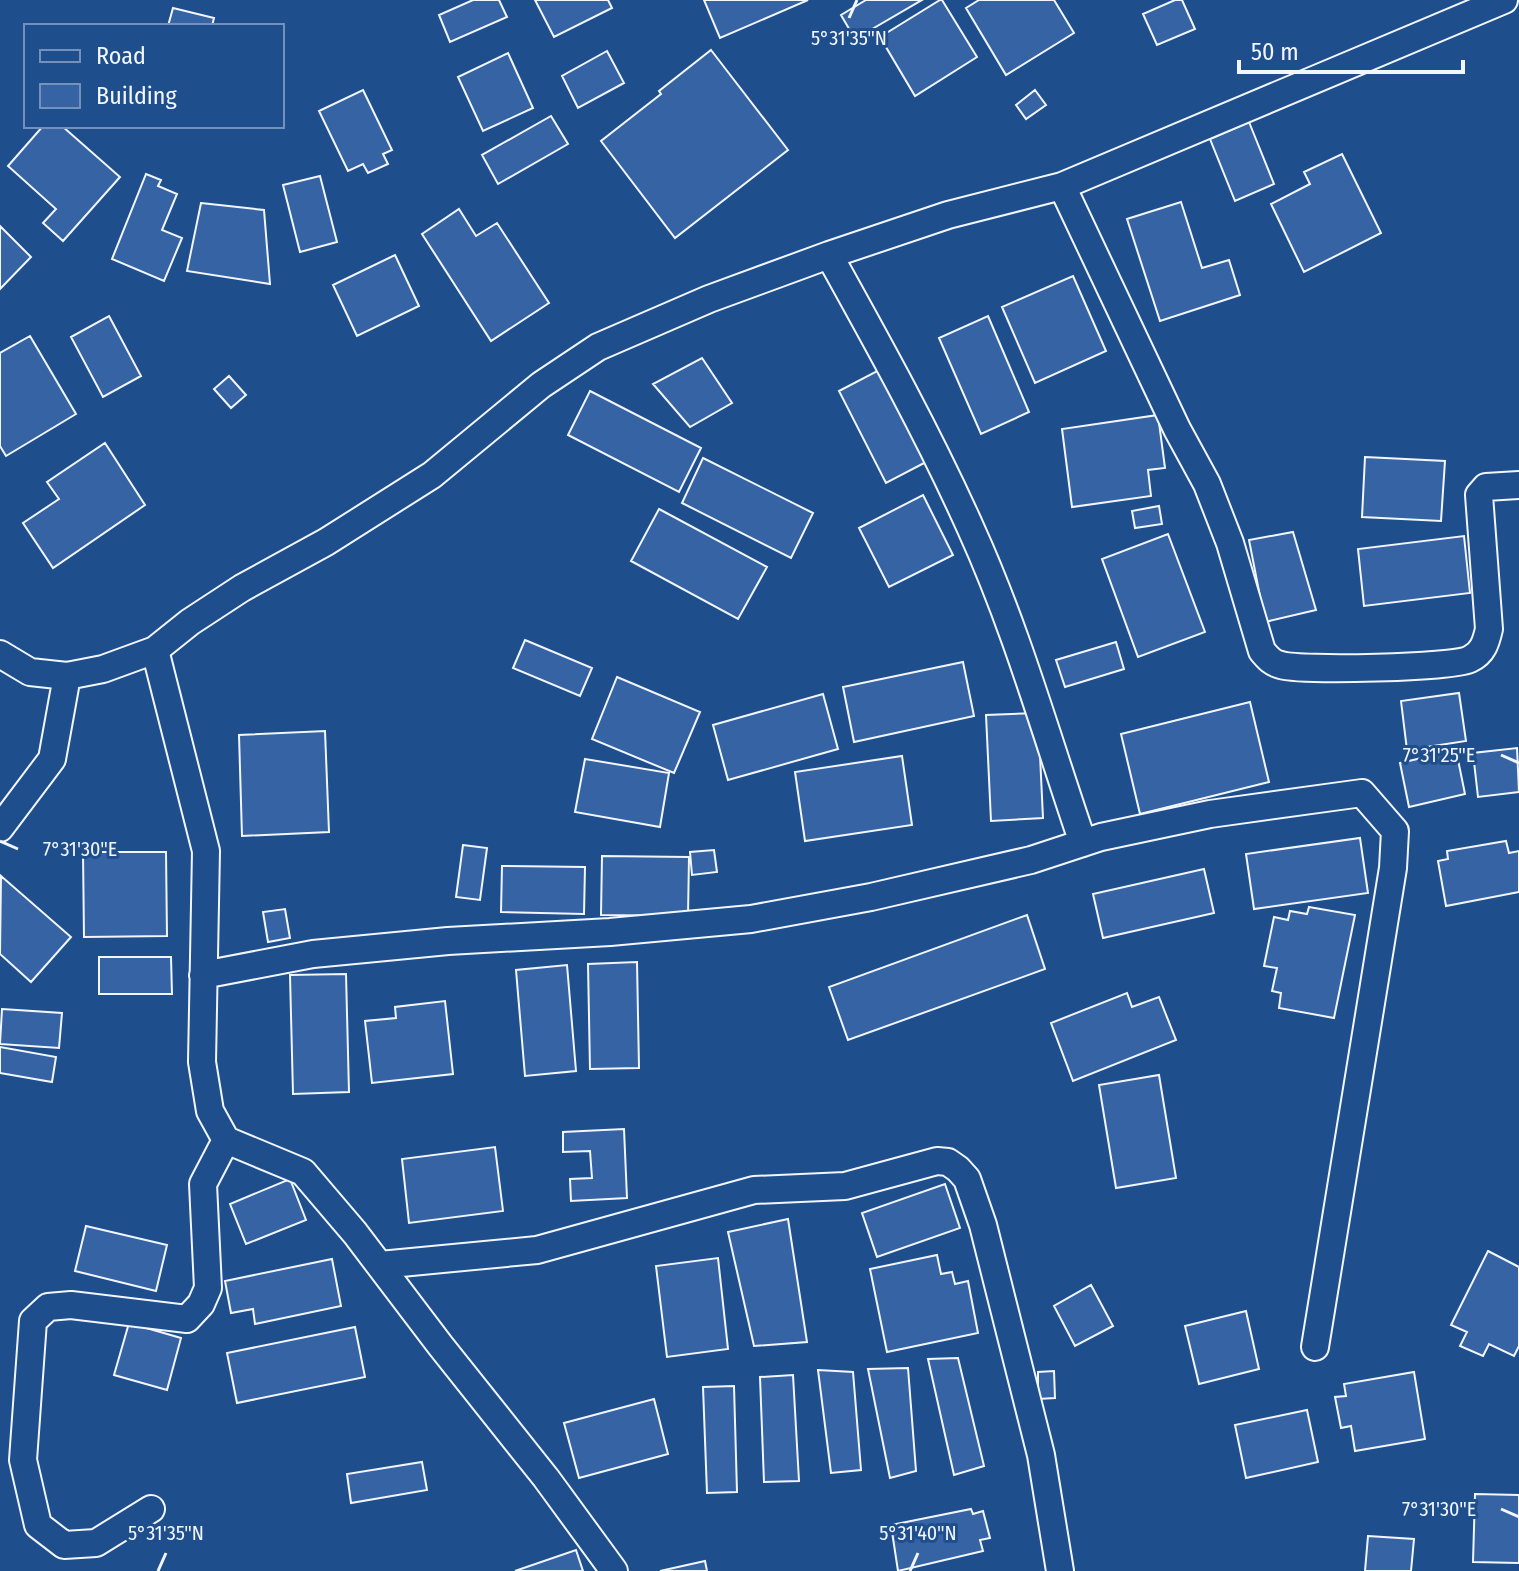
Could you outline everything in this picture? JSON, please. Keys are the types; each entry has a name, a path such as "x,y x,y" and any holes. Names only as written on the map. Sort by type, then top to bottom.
{"street":[{"path":"0,654 30,672 67,676 103,669 155,650 190,622 242,588 326,542 432,475 541,385 598,347 709,299 829,255 948,215 1062,186 1504,0"},
{"path":"1062,186 1177,429 1207,484 1230,543 1262,651 1271,661 1283,666 1307,668 1444,665 1470,659 1486,646 1489,629 1479,495 1486,487 1519,485"},
{"path":"829,255 904,390 972,530 1013,634 1083,843"},
{"path":"155,650 206,851 202,1062 210,1111 226,1140 303,1172 380,1265 546,1478 614,1571"},
{"path":"0,828 52,759 67,676"},
{"path":"203,975 328,952 751,919 871,897 1210,814 1362,793 1395,831 1393,868 1315,1347"},
{"path":"151,1509 96,1543 64,1545 38,1525 23,1460 33,1321 48,1307 71,1305 187,1319 201,1304 208,1288 203,1184 226,1140"},
{"path":"380,1265 537,1250 754,1190 845,1186 937,1161 948,1162 967,1179 983,1225 1041,1455 1060,1571"}],"building":[{"path":"473,0 499,0 507,17 450,42 439,15"},
{"path":"535,0 608,0 612,8 554,37"},
{"path":"704,0 808,0 720,38"},
{"path":"866,0 922,0 855,39 841,15"},
{"path":"940,0 977,57 915,96 880,37"},
{"path":"979,0 1054,0 1074,33 1006,75 966,8"},
{"path":"1182,0 1195,29 1157,45 1143,14"},
{"path":"173,8 214,18 212,24 169,24"},
{"path":"711,50 788,150 675,238 601,141"},
{"path":"607,51 624,83 578,108 562,76"},
{"path":"508,53 533,108 483,131 458,77"},
{"path":"363,90 392,150 383,154 388,164 368,173 363,164 348,171 319,111"},
{"path":"1035,90 1046,105 1026,119 1016,105"},
{"path":"551,116 568,144 498,184 482,155"},
{"path":"1249,122 1274,184 1235,201 1210,139"},
{"path":"41,128 64,128 120,177 63,241 43,223 56,209 8,166"},
{"path":"1342,154 1381,233 1304,272 1271,204 1310,184 1304,172"},
{"path":"146,174 161,180 158,186 177,194 162,230 182,238 164,281 112,259"},
{"path":"320,176 337,242 300,252 283,185"},
{"path":"1181,202 1202,268 1229,260 1240,295 1160,321 1127,219"},
{"path":"201,203 264,210 270,284 187,271"},
{"path":"459,209 476,236 497,223 549,303 491,341 422,234"},
{"path":"0,226 31,257 0,289"},
{"path":"395,255 419,306 357,336 333,285"},
{"path":"1073,276 1106,351 1035,383 1002,307"},
{"path":"109,316 141,376 103,397 71,337"},
{"path":"988,316 1029,412 981,434 939,338"},
{"path":"30,336 76,414 6,456 0,446 0,353"},
{"path":"702,358 732,403 690,427 653,384"},
{"path":"881,369 928,461 886,483 839,391"},
{"path":"229,376 246,395 231,408 214,389"},
{"path":"590,391 701,448 679,492 568,435"},
{"path":"1158,415 1165,468 1148,470 1151,496 1072,507 1062,429"},
{"path":"105,443 145,505 53,568 23,523 59,499 47,482"},
{"path":"1365,457 1445,461 1441,521 1362,517"},
{"path":"703,458 813,513 791,558 682,503"},
{"path":"923,495 953,555 889,587 859,528"},
{"path":"1159,506 1162,524 1135,528 1132,511"},
{"path":"659,509 767,567 738,619 631,561"},
{"path":"1293,532 1316,610 1265,622 1249,540"},
{"path":"1168,534 1205,632 1138,657 1102,559"},
{"path":"1464,536 1470,593 1364,606 1358,549"},
{"path":"525,640 592,668 580,696 513,668"},
{"path":"1116,642 1124,669 1065,687 1056,660"},
{"path":"963,662 974,716 854,742 843,687"},
{"path":"617,677 700,712 674,773 592,739"},
{"path":"1459,693 1466,741 1407,750 1401,701"},
{"path":"823,694 838,749 728,780 713,725"},
{"path":"1250,702 1269,782 1140,814 1121,734"},
{"path":"1038,713 1043,818 991,821 986,715"},
{"path":"325,731 329,832 242,836 239,735"},
{"path":"1517,748 1519,792 1478,797 1473,753"},
{"path":"1456,750 1465,794 1409,807 1400,763"},
{"path":"902,756 912,825 805,841 795,772"},
{"path":"585,759 669,773 660,827 575,812"},
{"path":"1360,838 1368,893 1254,909 1246,854"},
{"path":"1506,841 1509,853 1519,851 1519,892 1446,906 1438,861 1448,859 1447,851"},
{"path":"463,845 487,848 480,900 456,897"},
{"path":"714,850 717,872 692,875 690,852"},
{"path":"83,852 166,852 167,936 84,937"},
{"path":"602,856 689,857 688,916 601,915"},
{"path":"502,866 585,867 584,914 501,912"},
{"path":"1204,869 1214,913 1103,938 1093,894"},
{"path":"1,876 71,937 31,982 0,954"},
{"path":"1309,907 1355,915 1334,1018 1279,1008 1281,993 1272,991 1277,968 1264,966 1274,917 1288,920 1290,911 1307,914"},
{"path":"285,909 290,938 268,942 263,912"},
{"path":"1027,915 1045,969 848,1040 829,987"},
{"path":"99,957 171,957 172,994 99,994"},
{"path":"637,962 639,1068 590,1069 588,964"},
{"path":"567,965 576,1071 525,1076 516,970"},
{"path":"346,974 349,1092 293,1094 290,975"},
{"path":"1127,993 1132,1007 1159,997 1176,1040 1073,1081 1051,1023"},
{"path":"445,1001 453,1074 372,1083 365,1021 396,1018 395,1007"},
{"path":"2,1009 62,1013 59,1048 0,1044"},
{"path":"0,1047 56,1057 52,1082 0,1073"},
{"path":"1159,1075 1176,1178 1116,1188 1099,1085"},
{"path":"624,1129 627,1198 571,1201 570,1179 592,1178 590,1151 563,1152 563,1132"},
{"path":"495,1147 503,1211 409,1223 402,1159"},
{"path":"290,1179 306,1220 246,1244 230,1204"},
{"path":"945,1184 960,1228 877,1257 862,1213"},
{"path":"788,1219 807,1342 754,1346 728,1232"},
{"path":"86,1226 167,1245 156,1291 75,1271"},
{"path":"1488,1251 1519,1267 1519,1346 1514,1356 1489,1344 1483,1356 1460,1346 1467,1332 1451,1325"},
{"path":"937,1255 941,1274 952,1272 955,1284 968,1281 978,1333 887,1352 870,1269"},
{"path":"718,1258 728,1349 667,1357 656,1266"},
{"path":"332,1259 341,1306 255,1324 253,1309 231,1313 225,1281"},
{"path":"1091,1285 1113,1326 1075,1346 1054,1306"},
{"path":"1246,1311 1259,1369 1199,1384 1185,1326"},
{"path":"129,1323 181,1338 167,1390 114,1375"},
{"path":"355,1327 365,1377 237,1403 227,1353"},
{"path":"958,1358 984,1466 954,1475 928,1359"},
{"path":"908,1368 916,1471 890,1478 868,1369"},
{"path":"818,1370 853,1372 861,1470 831,1473"},
{"path":"1054,1371 1055,1398 1038,1399 1038,1372"},
{"path":"1414,1372 1425,1439 1355,1451 1351,1426 1341,1428 1335,1397 1346,1396 1344,1384"},
{"path":"793,1375 799,1481 764,1482 760,1377"},
{"path":"734,1386 737,1492 707,1493 703,1387"},
{"path":"654,1399 668,1454 579,1478 564,1423"},
{"path":"1307,1410 1318,1462 1246,1478 1235,1425"},
{"path":"422,1462 427,1490 351,1503 347,1474"},
{"path":"1475,1494 1519,1495 1519,1563 1473,1562"},
{"path":"971,1509 973,1514 983,1511 990,1538 980,1540 983,1551 898,1571 891,1525"},
{"path":"1368,1536 1414,1539 1411,1571 1365,1571"},
{"path":"576,1550 583,1571 515,1571"},
{"path":"705,1561 707,1571 660,1571"}]}
